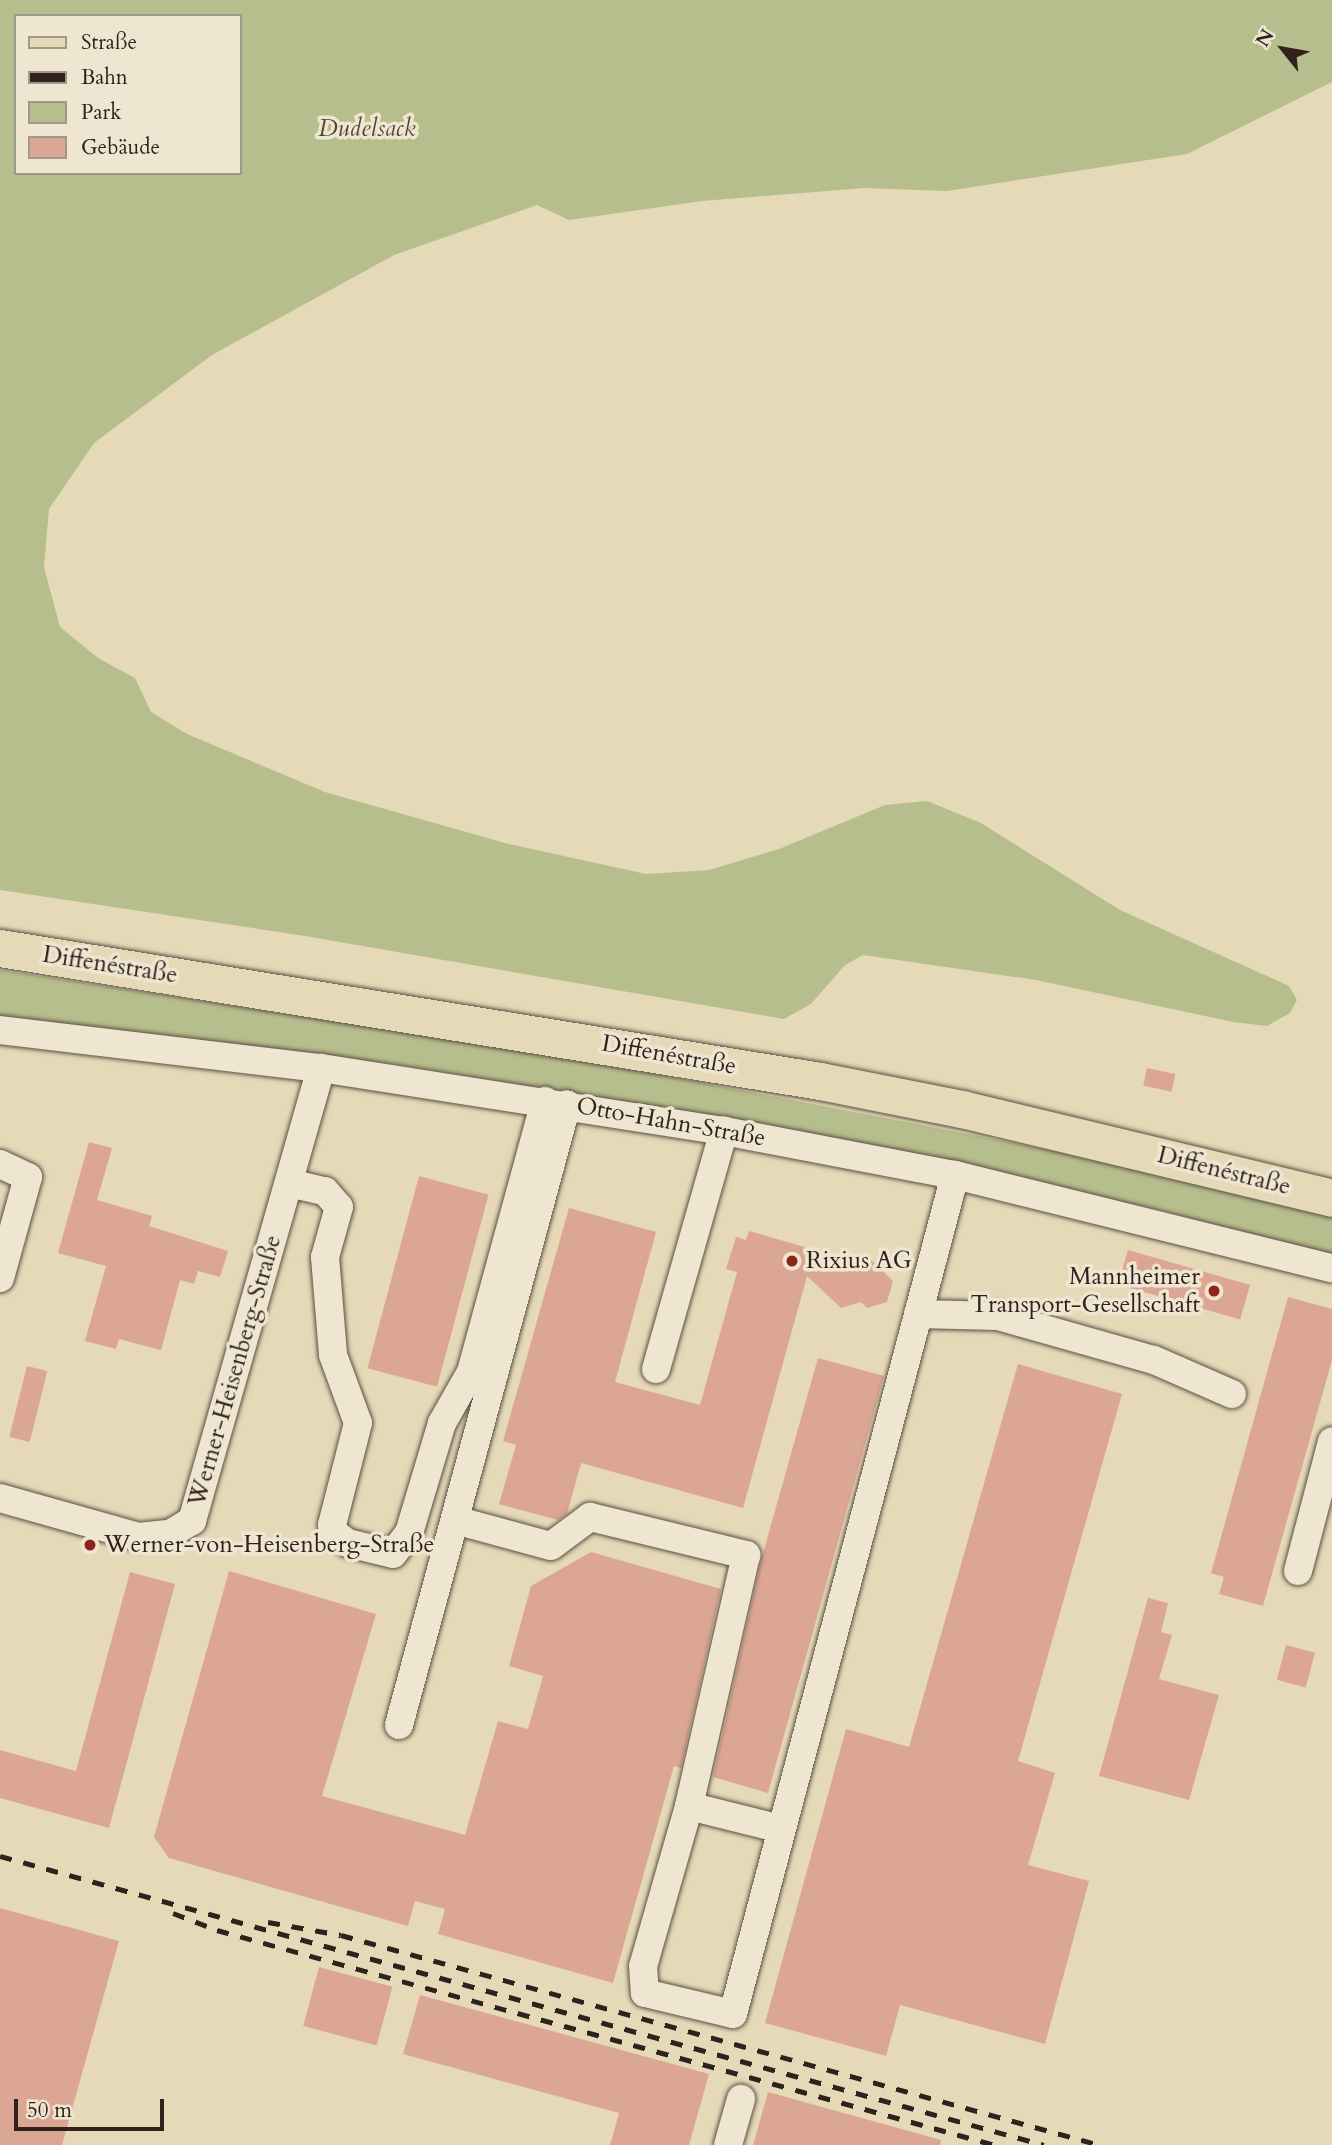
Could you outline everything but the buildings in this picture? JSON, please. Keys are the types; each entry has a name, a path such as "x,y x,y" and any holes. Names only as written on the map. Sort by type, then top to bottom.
{"main road":[{"name":"Diffenéstraße","path":"0,948 820,1081 962,1109 1332,1198"}],"street":[{"name":"Otto-Hahn-Straße","path":"0,1030 320,1069 556,1102 724,1130 955,1175 1332,1268"},
{"name":"Werner-Heisenberg-Straße","path":"0,1498 139,1537 170,1534 192,1521 320,1069"},
{"path":"289,1183 325,1191 339,1207 325,1257 333,1355 358,1423 332,1525 334,1533 348,1543 393,1554 410,1534 442,1423 471,1372 556,1102"},
{"path":"399,1725 455,1520 556,1102"},
{"path":"656,1369 724,1130"},
{"path":"0,1164 28,1177 0,1278"},
{"path":"455,1520 551,1546 590,1517 746,1555 689,1806 643,1966 645,1993 733,2014 955,1175"},
{"path":"918,1314 998,1316 1154,1360 1232,1394"},
{"path":"1298,1572 1332,1441"},
{"path":"689,1806 781,1829"},
{"path":"728,2145 741,2099"}],"green space":[{"name":"Dudelsack","path":"0,0 1332,0 1332,82 1187,154 947,191 864,188 702,201 569,220 537,205 394,255 212,355 94,443 49,509 44,567 60,627 98,658 135,678 151,712 187,734 325,792 505,843 646,874 709,870 779,849 885,805 927,801 981,823 1120,910 1289,986 1297,1000 1290,1013 1267,1026 1233,1022 1036,980 863,955 845,965 811,1004 784,1019 305,936 0,890"},
{"path":"0,970 574,1058 1138,1167 1332,1217 1332,1256 1159,1210 800,1131 399,1065 0,1020"}],"railway":[{"path":"0,1856 1044,2145"},
{"path":"173,1913 217,1930 995,2145"},
{"path":"268,1922 341,1935 1100,2145"}],"place":[{"name":"Rixius AG","path":"792,1261"},
{"name":"Mannheimer Transport-Gesellschaft","path":"1214,1291"},
{"name":"Werner-von-Heisenberg-Straße","path":"90,1545"}]}
